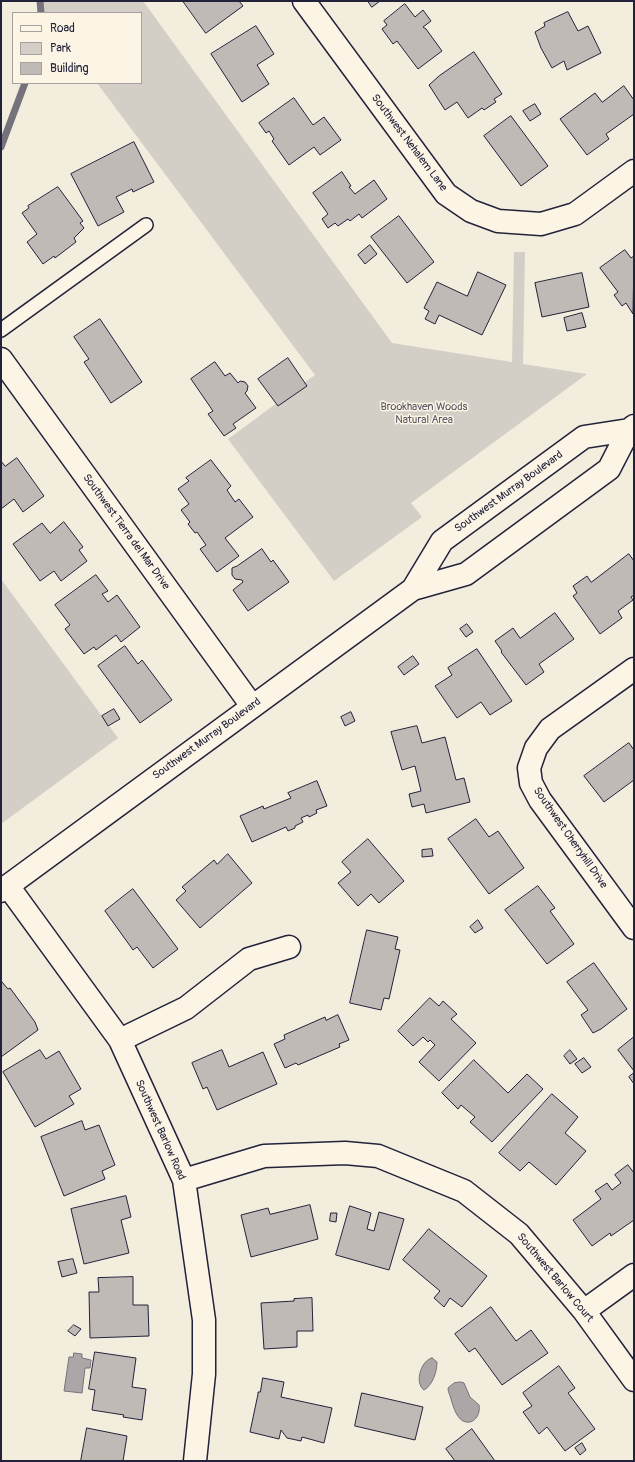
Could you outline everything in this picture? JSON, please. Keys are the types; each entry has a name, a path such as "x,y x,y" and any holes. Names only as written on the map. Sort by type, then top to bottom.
{"street":[{"name":"Southwest Nehalem Lane","path":"304,1 446,194 471,211 498,221 542,224 575,214 634,171"},
{"name":"Southwest Tierra del Mar Drive","path":"2,360 252,706"},
{"name":"Southwest Murray Boulevard","path":"413,588 442,541 584,437 631,428"},
{"name":"Southwest Murray Boulevard","path":"4,888 413,588 466,574 603,474 609,469 631,428"},
{"name":"Southwest Cherryhill Drive","path":"634,669 550,729 536,748 529,768 531,784 540,800 634,928"},
{"name":"Southwest Barlow Road","path":"4,888 120,1040 184,1180 204,1320 204,1374 195,1461"},
{"path":"120,1040 186,1008 249,959 289,948"},
{"name":"Southwest Barlow Court","path":"184,1180 264,1156 345,1153 378,1156 464,1191 520,1234 584,1311 634,1380"},
{"path":"584,1311 634,1275"}],"lane":[{"path":"1,330 146,225"}],"green space":[{"name":"Brookhaven Woods Natural Area","path":"36,1 143,1 392,343 512,362 514,252 525,252 523,364 587,374 411,503 422,517 334,581 228,439 315,375 98,84 142,84 142,12 44,12"},
{"path":"1,579 118,738 1,824"}],"shaded area":[{"path":"74,1353 82,1354 82,1358 91,1360 90,1368 85,1368 82,1393 64,1391 69,1357 73,1357"},
{"path":"432,1358 437,1362 435,1373 430,1385 424,1390 419,1382 420,1372 425,1363"},
{"path":"454,1383 464,1383 470,1397 479,1405 478,1415 473,1421 470,1422 463,1421 458,1417 448,1391 448,1388"}],"building":[{"path":"183,1 239,1 243,6 206,33"},
{"path":"368,1 380,1 372,7"},
{"path":"405,4 415,17 423,10 431,21 423,27 442,51 418,69 397,41 393,44 382,29 387,25 384,21"},
{"path":"568,12 578,31 588,26 601,53 567,70 564,61 552,68 541,48 535,32 545,26 544,23"},
{"path":"256,26 274,54 257,65 269,84 242,102 211,54"},
{"path":"474,52 502,94 494,99 496,102 484,110 482,108 468,118 457,102 445,110 429,85 439,76"},
{"path":"624,86 634,100 634,114 606,134 609,139 587,155 560,119 595,93 602,102"},
{"path":"294,98 313,125 324,117 341,140 320,155 314,147 289,165 272,141 274,139 269,131 266,133 259,123"},
{"path":"535,104 541,114 530,121 523,111"},
{"path":"511,116 548,166 521,186 484,136"},
{"path":"134,142 154,182 133,192 132,189 116,197 124,212 98,226 71,174"},
{"path":"342,172 351,186 349,187 355,194 374,180 387,199 362,218 359,214 350,221 348,219 338,226 335,223 328,228 322,219 328,214 313,193"},
{"path":"58,187 83,221 80,223 84,228 74,238 76,242 55,258 54,256 43,264 27,242 37,234 22,213 29,208 28,206"},
{"path":"399,216 434,262 407,283 371,237"},
{"path":"370,245 377,254 365,264 358,255"},
{"path":"625,250 631,258 634,256 633,314 626,303 622,306 614,295 618,292 600,268"},
{"path":"478,272 506,285 482,335 439,315 435,324 425,319 429,311 424,308 437,282 467,296"},
{"path":"582,273 589,307 542,317 535,283"},
{"path":"582,313 586,327 567,331 564,318"},
{"path":"100,319 142,382 111,403 84,362 89,359 74,337"},
{"path":"288,358 307,386 278,406 258,379"},
{"path":"215,362 225,376 230,373 238,383 240,381 245,382 248,386 245,393 256,408 233,424 236,428 224,436 208,414 213,411 191,379"},
{"path":"17,458 44,496 23,512 14,499 1,509 1,461 5,466"},
{"path":"211,460 231,486 227,490 235,502 239,499 253,517 225,538 239,556 217,572 200,549 206,545 197,532 195,533 188,524 190,522 181,510 189,504 178,489 189,481 186,478"},
{"path":"64,522 83,547 79,550 87,561 61,581 54,571 40,581 13,544 42,523 50,533"},
{"path":"262,549 271,562 273,560 289,582 248,611 233,590 243,582 242,580 235,579 232,575 232,568"},
{"path":"629,554 634,561 634,595 631,597 633,600 618,611 622,618 600,634 573,596 577,593 573,586 587,576 591,582"},
{"path":"96,575 108,591 102,594 108,602 117,595 140,627 121,642 116,635 96,650 94,647 84,654 65,629 70,625 55,605"},
{"path":"555,613 574,639 539,664 544,672 526,685 501,652 502,651 495,641 513,628 520,638"},
{"path":"467,624 473,632 466,637 460,629"},
{"path":"125,646 138,664 142,660 172,700 140,723 98,666"},
{"path":"477,649 512,701 490,715 481,702 457,718 435,686 452,675 448,668"},
{"path":"413,656 419,664 404,675 398,667"},
{"path":"114,709 120,719 108,726 102,716"},
{"path":"351,712 355,721 345,726 341,717"},
{"path":"417,726 422,743 445,737 456,780 464,778 470,802 426,813 424,804 412,807 409,794 421,791 415,766 402,770 391,732"},
{"path":"629,743 634,750 634,780 604,802 584,776"},
{"path":"317,781 327,806 316,810 317,813 309,817 308,815 301,818 303,822 295,826 295,828 288,831 286,827 252,842 240,816 263,806 264,809 291,798 288,793"},
{"path":"476,819 489,837 498,831 524,868 489,894 448,839"},
{"path":"368,839 404,881 379,903 371,894 358,906 338,883 351,872 342,862"},
{"path":"432,849 433,856 422,857 422,850"},
{"path":"228,854 252,883 200,928 176,900 186,891 182,887 214,860 217,864"},
{"path":"538,886 555,908 550,911 574,944 547,964 505,910"},
{"path":"133,889 178,949 153,968 137,947 133,950 105,911"},
{"path":"478,920 483,928 475,933 470,927"},
{"path":"367,930 398,937 395,949 400,950 389,999 384,998 381,1010 350,1003"},
{"path":"594,963 627,1009 601,1029 593,1033 581,1015 588,1010 567,982"},
{"path":"2,982 8,989 10,988 35,1022 38,1030 1,1057 1,983"},
{"path":"430,998 439,1006 443,1001 457,1014 451,1019 476,1043 439,1081 419,1062 435,1045 430,1040 428,1042 423,1037 413,1046 398,1031"},
{"path":"338,1015 349,1040 339,1044 340,1047 298,1065 296,1063 285,1068 274,1044 285,1039 284,1035 325,1017 326,1020"},
{"path":"634,1037 634,1071 618,1050"},
{"path":"40,1050 46,1059 59,1051 81,1089 69,1096 74,1104 35,1127 3,1072"},
{"path":"222,1050 229,1067 263,1052 277,1084 217,1110 207,1087 203,1089 192,1063"},
{"path":"570,1050 577,1059 570,1064 564,1056"},
{"path":"584,1058 591,1067 582,1073 575,1064"},
{"path":"474,1060 508,1093 527,1074 543,1089 492,1142 470,1122 475,1117 461,1105 458,1109 442,1093"},
{"path":"634,1073 634,1084 629,1077"},
{"path":"552,1094 578,1117 565,1133 586,1151 556,1185 529,1162 520,1171 499,1153"},
{"path":"82,1121 85,1130 99,1125 115,1165 102,1171 105,1179 64,1196 41,1137"},
{"path":"628,1165 634,1173 634,1220 611,1236 610,1233 592,1246 573,1220 601,1199 595,1191 607,1183 612,1190 621,1183 615,1175"},
{"path":"126,1196 131,1217 121,1220 129,1253 84,1264 71,1209"},
{"path":"310,1205 318,1239 251,1257 241,1215 268,1208 270,1214"},
{"path":"350,1206 371,1213 367,1229 374,1231 379,1212 404,1219 389,1270 336,1255"},
{"path":"331,1213 337,1213 336,1222 330,1221"},
{"path":"429,1229 487,1276 462,1307 450,1298 444,1307 434,1298 440,1291 403,1260"},
{"path":"73,1259 77,1273 62,1277 58,1262"},
{"path":"133,1277 133,1305 148,1305 149,1336 90,1338 89,1292 99,1292 98,1278"},
{"path":"312,1298 313,1331 297,1331 297,1347 264,1349 261,1303 294,1301 294,1299"},
{"path":"491,1307 516,1341 531,1330 548,1353 502,1385 475,1348 469,1352 455,1334"},
{"path":"74,1325 81,1329 75,1336 68,1331"},
{"path":"95,1352 136,1358 132,1387 146,1389 142,1420 123,1417 124,1415 92,1410 95,1390 89,1389"},
{"path":"559,1366 575,1388 568,1393 595,1429 565,1451 547,1427 539,1434 523,1412 532,1406 523,1393"},
{"path":"263,1378 284,1382 281,1397 332,1408 324,1443 302,1437 301,1441 287,1438 281,1430 279,1439 250,1432 258,1392 260,1392"},
{"path":"362,1393 423,1407 415,1440 355,1426"},
{"path":"87,1428 127,1436 123,1461 81,1461"},
{"path":"472,1429 495,1461 455,1461 446,1449"},
{"path":"582,1443 586,1450 580,1455 575,1448"}],"waterway":[{"path":"40,1 41,12"},
{"path":"1,147 25,84"}]}
